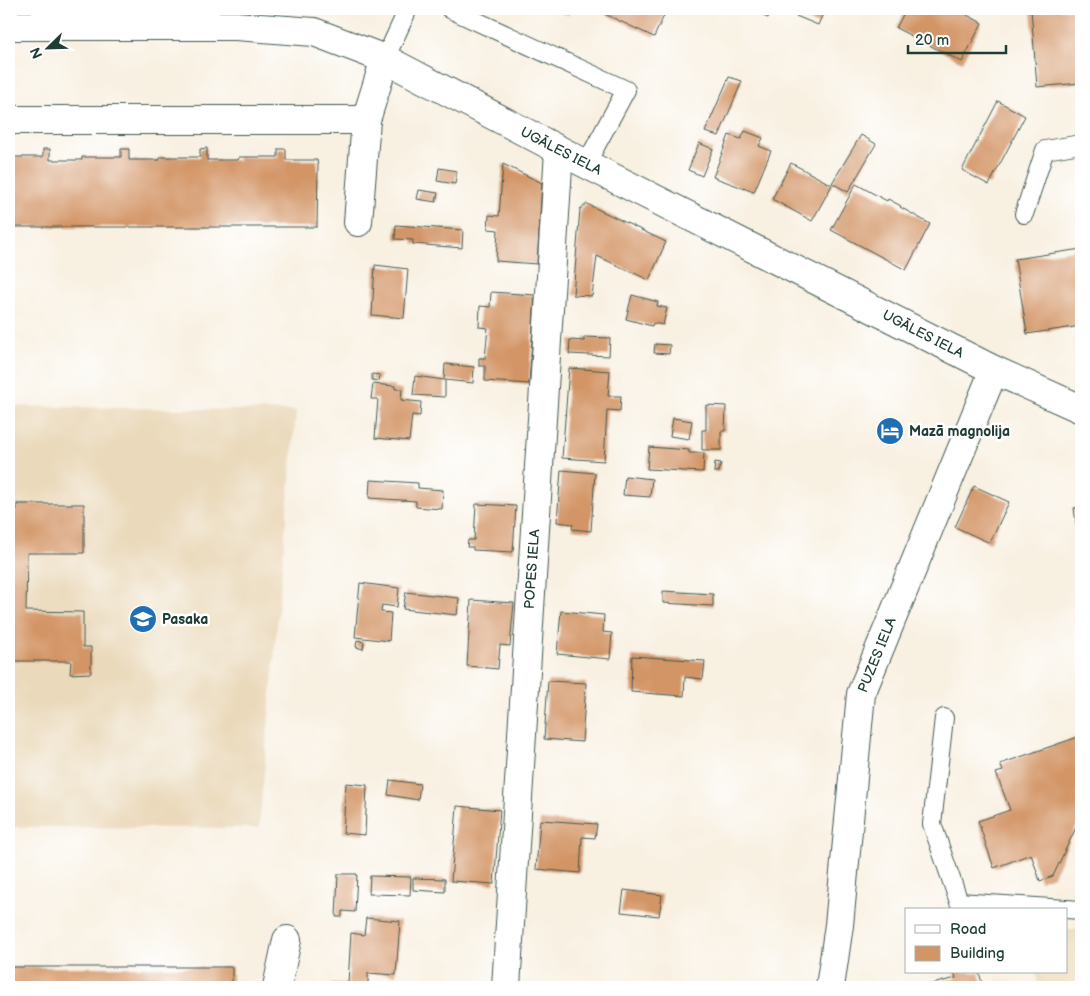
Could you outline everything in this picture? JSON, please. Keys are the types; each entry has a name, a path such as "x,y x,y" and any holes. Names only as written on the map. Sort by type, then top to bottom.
{"street":[{"name":"UGĀLES IELA","path":"9,26 236,26 314,32 385,60 559,151 994,370 1081,409"},
{"path":"358,222 366,120 385,60"},
{"path":"9,120 366,120"},
{"name":"POPES IELA","path":"506,987 559,151"},
{"name":"PUZES IELA","path":"830,987 839,925 861,694 994,370"},
{"path":"277,987 287,940"}],"lane":[{"path":"385,60 408,9"},
{"path":"450,9 626,90 586,164"},
{"path":"1024,214 1045,150 1081,144"},
{"path":"944,718 932,824 959,902 1050,908"},
{"path":"1068,909 1081,910"}],"shaded area":[{"name":"Pasaka","path":"9,406 296,411 259,828 9,827"},
{"path":"1068,929 1081,929 1081,987 1039,987 1036,974 1068,974"}],"building":[{"path":"554,9 565,9 570,11 568,15"},
{"path":"594,9 667,9 654,37"},
{"path":"751,9 769,9 771,11 768,18"},
{"path":"779,9 825,9 818,25"},
{"path":"906,9 956,9 982,23 962,62 896,28"},
{"path":"1031,9 1081,9 1081,83 1037,87"},
{"path":"729,77 742,81 719,136 705,132"},
{"path":"998,101 1025,116 989,185 962,170"},
{"path":"745,131 763,138 759,146 771,151 754,192 713,177 729,135 741,139"},
{"path":"861,135 876,144 848,192 832,183"},
{"path":"699,143 713,149 702,176 688,170"},
{"path":"207,148 207,160 238,160 239,157 278,157 278,149 286,149 286,160 317,160 317,227 9,227 9,157 43,157 43,149 50,149 50,160 82,160 82,157 121,157 121,149 129,149 129,160 160,160 160,157 200,157 200,149"},
{"path":"791,163 832,185 812,221 772,199"},
{"path":"503,164 542,183 537,264 496,261 498,230 488,229 489,215 499,216"},
{"path":"439,168 457,171 455,184 437,181"},
{"path":"856,184 887,201 888,199 901,206 930,224 906,270 831,230"},
{"path":"419,190 438,193 436,202 417,199"},
{"path":"587,204 666,242 649,280 597,256 592,296 573,295 580,209"},
{"path":"396,225 463,230 462,248 413,244 413,240 395,239"},
{"path":"1081,249 1081,326 1027,334 1015,259"},
{"path":"375,265 408,269 404,318 372,315"},
{"path":"491,292 535,295 529,384 485,381 485,366 479,366 479,358 485,358 488,328 479,327 480,306 490,307"},
{"path":"632,295 658,302 657,306 667,308 663,325 653,323 652,326 626,319"},
{"path":"584,337 610,338 609,356 569,354 570,340 584,341"},
{"path":"655,344 670,345 669,354 654,353"},
{"path":"445,364 474,367 473,383 445,380 445,397 413,395 415,376 444,380"},
{"path":"569,368 610,371 608,396 621,396 620,411 607,410 604,461 562,458"},
{"path":"372,374 380,375 379,381 372,380"},
{"path":"373,384 395,386 395,389 402,389 401,400 421,402 420,416 412,415 409,441 375,438 378,399 371,399"},
{"path":"706,405 726,406 725,431 721,431 721,450 702,450 702,430 706,430"},
{"path":"673,418 692,421 689,439 670,436"},
{"path":"649,447 689,450 689,453 704,453 703,472 647,469"},
{"path":"715,462 721,463 719,472 714,472"},
{"path":"561,470 595,473 591,531 572,529 573,524 557,522"},
{"path":"625,476 652,479 650,497 623,495"},
{"path":"370,480 418,483 418,488 443,490 442,509 416,507 416,501 369,498"},
{"path":"974,486 1009,502 990,543 955,527"},
{"path":"17,504 84,504 84,553 27,553 26,611 83,612 83,647 91,647 91,673 70,674 71,661 9,661 9,509 17,509"},
{"path":"476,504 516,506 513,552 473,550 473,547 467,547 468,540 474,540"},
{"path":"1081,507 1081,553 1080,553 1074,508"},
{"path":"360,583 399,588 397,607 382,605 381,612 391,613 389,641 355,637"},
{"path":"663,591 713,594 713,606 663,603"},
{"path":"406,592 459,598 457,615 403,609"},
{"path":"471,600 514,603 510,646 500,645 498,669 467,666"},
{"path":"561,611 604,615 603,632 612,633 610,659 557,654"},
{"path":"357,640 364,642 363,649 356,647"},
{"path":"632,656 705,661 703,679 685,677 684,696 631,692"},
{"path":"548,681 586,683 582,742 544,739"},
{"path":"1081,736 1081,817 1053,876 1040,881 1031,854 994,868 978,821 1010,810 996,773 1003,771 1000,764"},
{"path":"390,780 420,784 418,800 388,795"},
{"path":"346,783 367,785 365,835 343,833"},
{"path":"457,806 500,810 494,884 451,881"},
{"path":"540,820 597,824 595,838 582,837 580,873 536,869"},
{"path":"338,874 357,874 355,912 342,911 342,917 336,917"},
{"path":"370,876 411,877 410,895 369,894"},
{"path":"413,878 445,879 445,892 413,890"},
{"path":"624,890 662,895 659,916 621,912"},
{"path":"366,918 400,921 396,975 368,973 368,983 372,984 372,987 331,987 332,983 348,983 351,933 364,935"},
{"path":"9,967 232,967 232,987 9,987"},
{"path":"955,974 980,974 983,987 920,987 956,978"},
{"path":"374,984 413,985 413,987 374,987"}],"place":[{"name":"Mazā magnolija","path":"890,431"},
{"name":"Pasaka","path":"143,619"}]}
